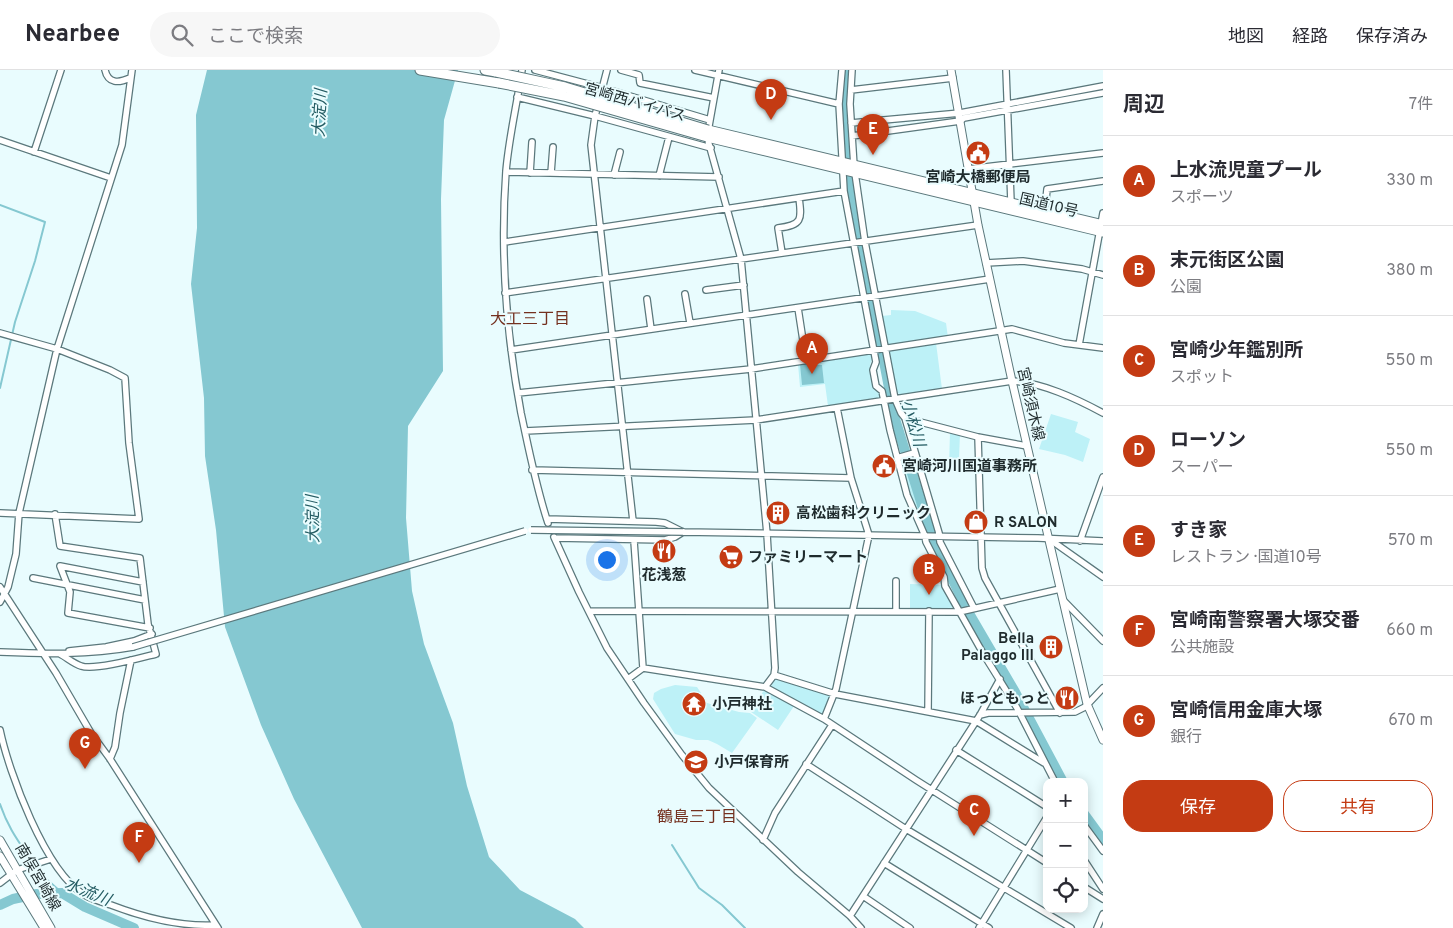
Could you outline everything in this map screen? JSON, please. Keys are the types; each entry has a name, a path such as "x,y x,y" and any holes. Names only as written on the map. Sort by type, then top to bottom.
{"highway":[{"name":"宮崎西バイパス","path":"420,70 564,96 708,129"},
{"name":"宮崎西バイパス","path":"485,70 565,87 848,168"},
{"name":"国道10号","path":"848,168 1102,228"},
{"name":"国道10号","path":"973,197 1011,202 1045,210 1102,228"}],"main road":[{"name":"宮崎須木線","path":"952,74 978,225 1012,381 1087,704 1103,740"},
{"name":"南俣宮崎線","path":"0,840 20,890 44,928"},
{"name":"南俣宮崎線","path":"0,856 28,888 51,928"}],"street":[{"path":"34,152 61,70"},
{"path":"105,70 108,79 114,82 121,82 130,78"},
{"path":"0,602 8,587 16,554 19,513 57,349 122,145 132,70"},
{"path":"522,70 506,172 504,293 511,350 532,470 548,521 665,523 682,532"},
{"path":"535,70 603,88 708,129"},
{"path":"607,70 595,116 592,145 633,521"},
{"path":"621,70 640,75 640,82 714,98"},
{"path":"695,70 719,73 839,104"},
{"path":"842,70 839,104 848,168 876,296 895,399 905,418 940,542 974,608"},
{"path":"852,70 850,104 852,136 844,191 876,362 873,370 876,386 882,391 907,495 926,542 944,577 945,586 1020,712 1053,778"},
{"path":"1006,70 1011,202"},
{"path":"719,73 708,129 711,148 741,259 744,285 767,534 775,668 774,675 765,687"},
{"path":"851,90 952,74"},
{"path":"852,136 960,117 1007,103 1103,86"},
{"path":"851,123 964,118 1103,93"},
{"path":"517,97 711,148"},
{"path":"659,176 669,137"},
{"path":"0,140 111,178"},
{"path":"530,173 532,142"},
{"path":"551,173 553,147"},
{"path":"614,175 620,152"},
{"path":"968,169 1103,152"},
{"path":"506,172 719,177"},
{"path":"1045,210 1047,189 1103,181"},
{"path":"505,242 844,191"},
{"path":"782,253 778,228 793,226 800,220 802,216 799,198"},
{"path":"1079,345 1102,228 1103,213"},
{"path":"504,293 978,225"},
{"path":"986,263 1024,261 1090,270 1093,273 1103,275"},
{"path":"511,350 990,279"},
{"path":"706,290 744,285"},
{"path":"686,294 690,323"},
{"path":"647,299 651,329"},
{"path":"798,308 806,360"},
{"path":"518,393 752,369 1012,329 1064,343 1103,348"},
{"path":"0,333 57,349 125,378 129,443 139,519 55,514 0,514"},
{"path":"525,431 756,420 1012,381 1025,382 1060,393 1103,413"},
{"path":"824,719 834,694 869,535 851,478 837,408"},
{"path":"905,418 1027,446"},
{"path":"978,436 982,568 999,603 1060,713"},
{"path":"897,458 914,453"},
{"path":"532,470 851,478"},
{"path":"1080,541 1103,477"},
{"path":"55,514 60,546 140,558 145,600 156,654 88,667 80,666 60,654"},
{"path":"0,652 60,654 106,652 133,647 525,531 938,536 1103,541"},
{"path":"682,532 675,537 665,540 634,541 554,538 607,648 682,755 710,788 798,872 850,916 861,928"},
{"path":"1048,538 1103,577"},
{"path":"634,541 643,668"},
{"path":"143,582 60,566 70,592 68,614 151,631"},
{"path":"33,578 145,600"},
{"path":"896,582 896,611"},
{"path":"0,587 43,653 91,733 110,759 216,926"},
{"path":"588,611 959,612 1060,589"},
{"path":"1063,600 1103,641"},
{"path":"928,711 929,611"},
{"path":"60,654 134,641 151,631"},
{"path":"110,759 115,747 131,660"},
{"path":"628,680 643,668 765,687 824,719 931,790 1043,860"},
{"path":"774,675 834,694 976,721 1045,763"},
{"path":"850,916 980,715 1000,679"},
{"path":"980,715 1020,712 1075,712 1087,704 1103,688"},
{"path":"764,840 775,813 832,725"},
{"path":"0,730 5,755 15,784 51,858 64,876 82,893 136,915 159,921 216,926"},
{"path":"956,750 1043,804"},
{"path":"806,764 906,829 1071,928"},
{"path":"981,926 1043,823"},
{"path":"1088,830 1103,850"},
{"path":"0,883 14,872 51,858"},
{"path":"884,863 981,926 990,928"},
{"path":"1088,866 1103,889"},
{"path":"1088,889 1103,899"},
{"path":"863,896 910,928"},
{"path":"1097,928 1103,914"}],"shaded area":[{"path":"891,310 915,311 946,323 948,338 887,345 882,316 891,315"},
{"path":"936,343 942,389 900,395 897,392 890,350"},
{"path":"872,353 870,365 874,390 882,392 881,398 828,406 825,384 800,387 798,364"},
{"path":"1051,414 1078,422 1075,432 1090,439 1083,462 1065,455 1039,449"},
{"path":"950,432 960,434 959,458 976,461 976,470 949,467"},
{"path":"914,455 936,530 924,529 908,495 899,459"},
{"path":"910,584 942,585 953,606 952,608 910,608"},
{"path":"774,678 828,694 830,697 822,715 771,687"},
{"path":"675,685 697,687 701,693 700,701 739,712 750,713 757,718 732,753 708,740 696,740 675,734 653,699 654,693"},
{"path":"764,690 794,706 778,730 751,712"}],"water":[{"name":"大淀川","path":"207,70 458,70 444,120 441,199 443,371 408,426 406,518 412,591 424,644 453,723 467,786 489,857 520,890 575,919 584,928 362,928 294,799 261,725 225,627 216,530 205,456 204,398 191,284 197,228 196,115"},
{"path":"817,362 817,365 822,365 824,383 802,385 800,364"}],"waterway":[{"name":"小松川","path":"847,70 845,100 850,184 895,419 927,521 939,552 970,615 1015,692 1061,778"},
{"path":"0,205 45,222 35,261 15,322 0,388"},
{"path":"0,804 10,828 33,863"},
{"name":"小松川","path":"1088,819 1103,840"},
{"path":"672,845 699,888 722,905 745,928"},
{"path":"36,867 62,893"},
{"name":"水流川","path":"0,905 13,899 37,894 62,893 85,907 134,928"}],"place":[{"name":"ローソン","path":"771,120"},
{"name":"宮崎大橋郵便局","path":"978,153"},
{"name":"すき家","path":"873,155"},
{"name":"上水流児童プール","path":"812,374"},
{"name":"宮崎河川国道事務所","path":"884,466"},
{"name":"高松歯科クリニック","path":"778,513"},
{"name":"R SALON","path":"976,522"},
{"name":"花浅葱","path":"664,551"},
{"name":"ファミリーマート","path":"731,557"},
{"name":"末元街区公園","path":"929,595"},
{"name":"Bella Palaggo III","path":"1051,647"},
{"name":"ほっともっと","path":"1067,698"},
{"name":"小戸神社","path":"694,704"},
{"name":"小戸保育所","path":"696,762"},
{"name":"宮崎信用金庫大塚","path":"85,769"},
{"name":"宮崎少年鑑別所","path":"974,836"},
{"name":"宮崎南警察署大塚交番","path":"139,863"}],"district":[{"name":"大工三丁目","path":"530,318"},
{"name":"鶴島三丁目","path":"697,816"}]}
